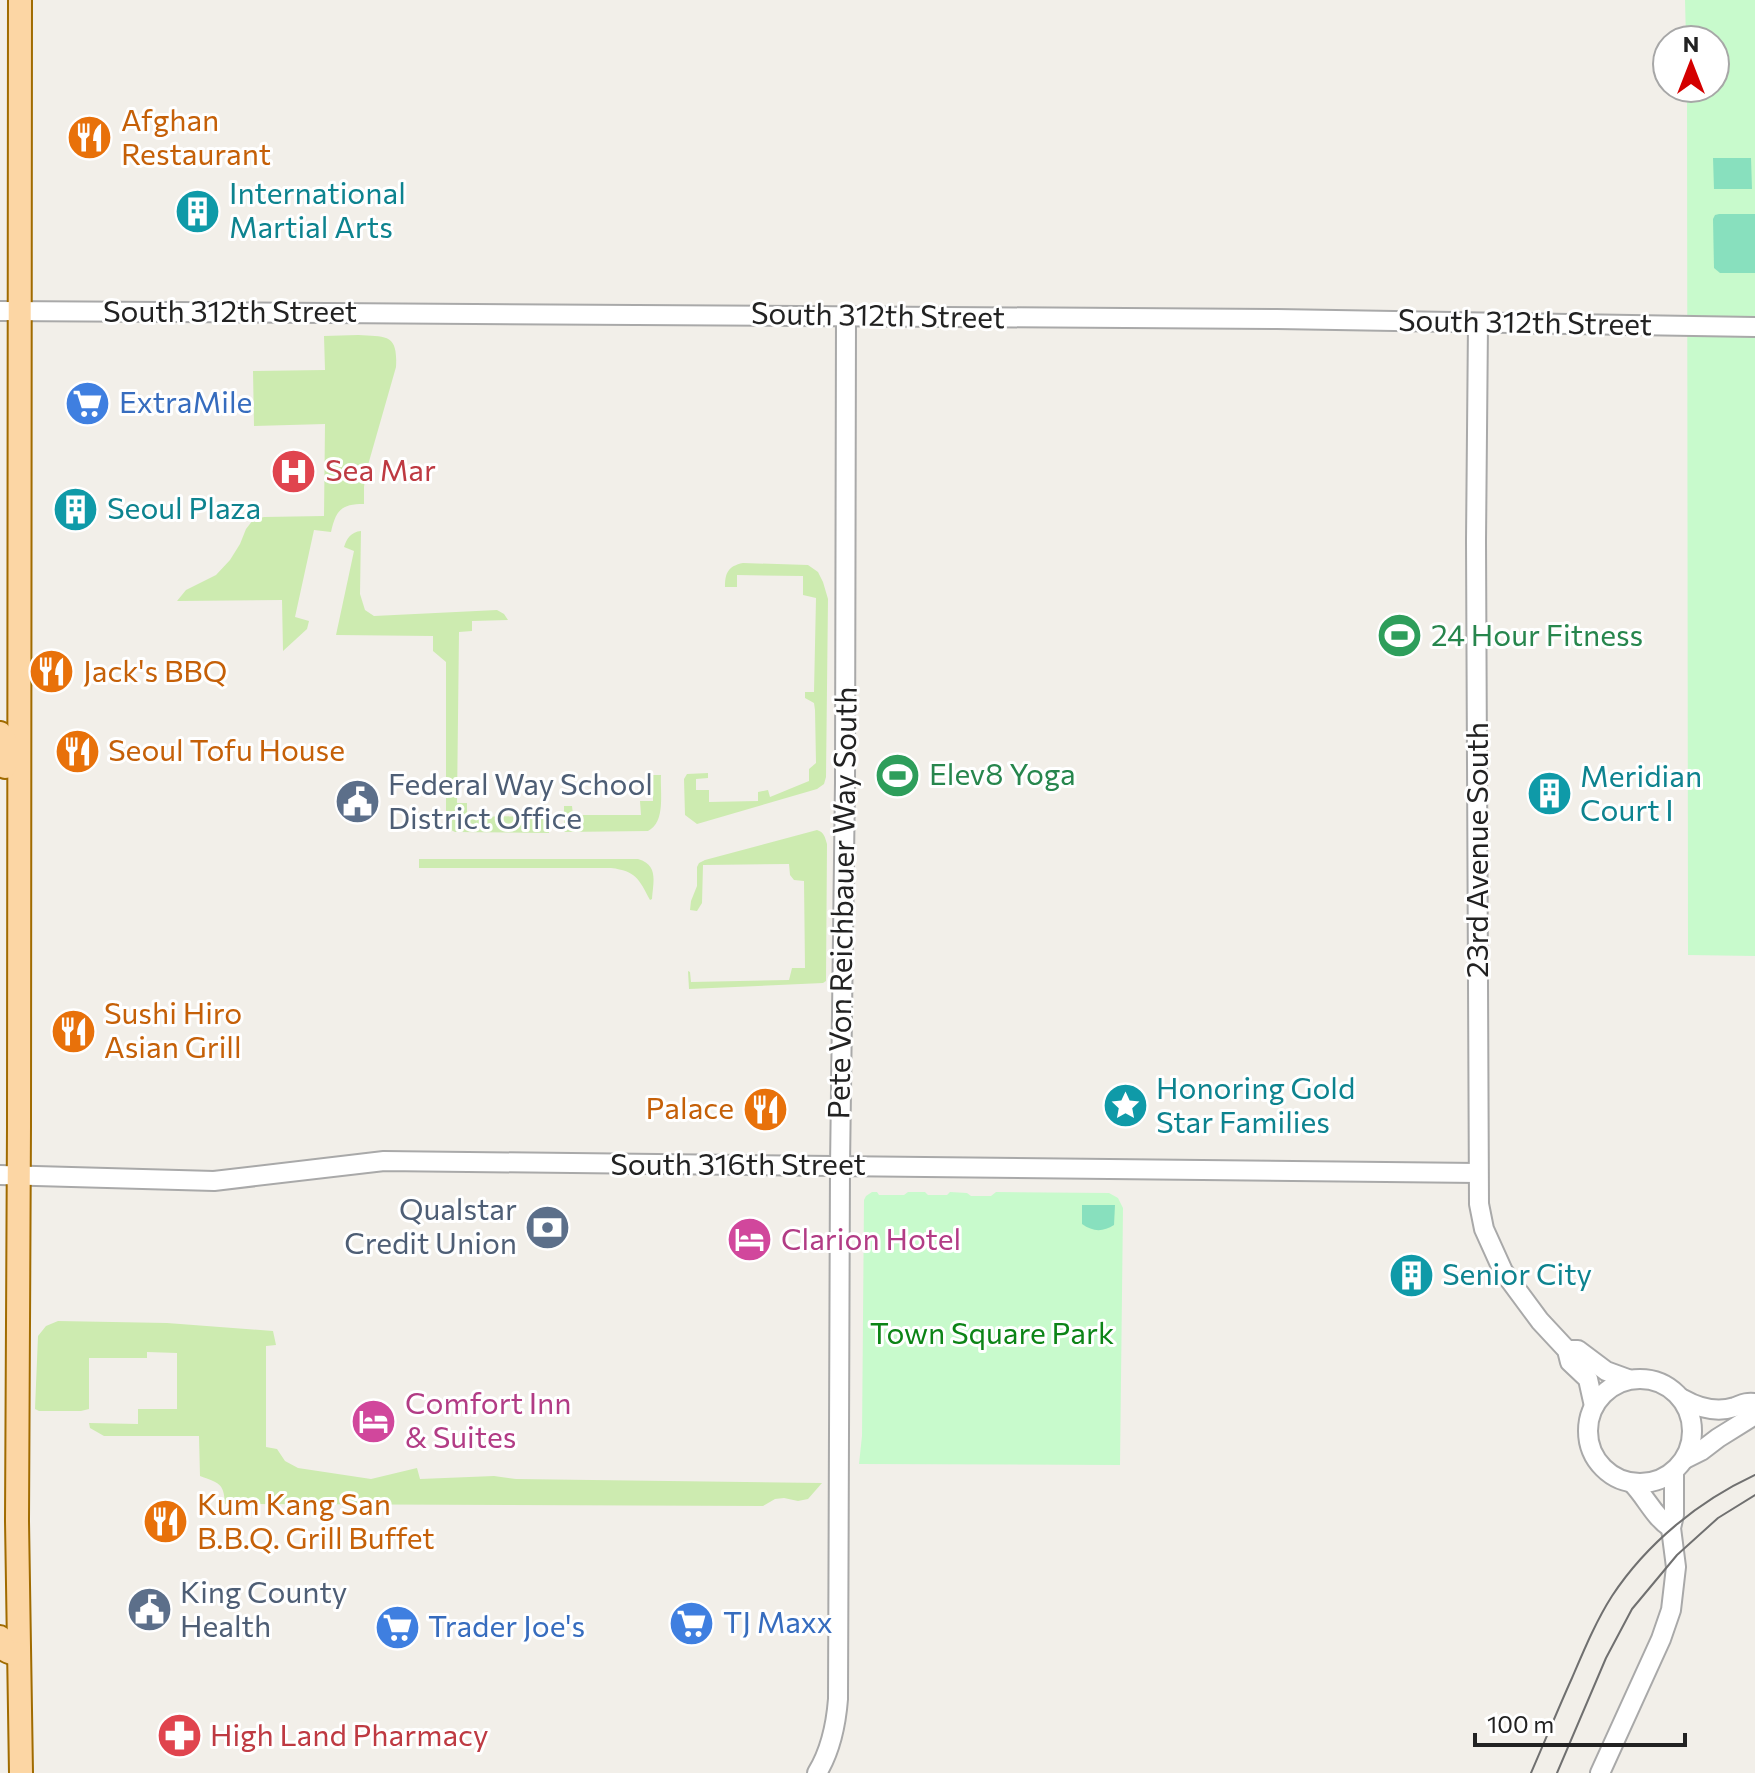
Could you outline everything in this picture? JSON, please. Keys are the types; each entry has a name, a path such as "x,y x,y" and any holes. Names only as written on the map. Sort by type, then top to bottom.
{"main road":[{"path":"20,0 10,311 20,885 9,1175 21,1773"},
{"path":"0,733 5,739 6,856 20,885"},
{"path":"0,1637 6,1651 19,1654"}],"street":[{"name":"South 312th Street","path":"10,311 1277,319 1755,327"},
{"name":"Pete Von Reichbauer Way South","path":"817,1773 827,1756 834,1732 838,1699 846,317"},
{"name":"23rd Avenue South","path":"1478,323 1479,1204 1484,1229 1495,1255 1540,1321 1567,1350 1570,1362 1588,1379 1594,1406"},
{"name":"South 316th Street","path":"9,1175 214,1181 384,1161 1478,1173"},
{"name":"23rd Avenue South","path":"1567,1350 1578,1350 1606,1371 1628,1379"},
{"path":"1755,1403 1713,1410 1696,1406 1667,1385 1648,1378 1628,1379 1606,1390 1594,1406 1587,1427 1589,1444 1597,1461 1612,1476 1632,1483 1647,1483 1661,1479 1755,1415"},
{"path":"1600,1773 1661,1639 1671,1610 1676,1567 1671,1528 1679,1465 1690,1448 1693,1435 1683,1399"},
{"path":"1632,1483 1644,1495 1660,1521 1671,1528"}],"green space":[{"path":"1685,0 1755,0 1755,956 1688,955 1687,104 1731,104 1731,24 1686,24"},
{"path":"1713,158 1751,158 1752,189 1714,189"},
{"path":"1719,214 1755,214 1755,273 1720,273 1714,268 1713,219"},
{"path":"358,335 388,339 395,348 396,356 396,367 366,472 364,504 350,505 341,510 331,532 314,530 295,617 309,621 307,629 283,651 282,600 177,601 186,590 216,575 230,560 253,520 324,516 325,424 254,426 253,371 325,370 324,336"},
{"path":"361,531 360,594 365,610 374,616 497,610 508,620 472,621 472,631 459,632 457,803 467,803 467,817 533,816 534,806 549,806 549,833 455,832 449,829 446,822 446,662 433,651 433,636 336,635 354,551 344,547 350,536"},
{"path":"743,563 808,565 818,572 823,582 828,599 826,777 824,784 817,789 697,824 685,815 684,779 687,774 708,773 708,778 696,779 696,790 709,790 709,802 758,801 758,792 768,790 770,797 809,781 809,769 816,763 814,703 805,698 805,692 814,692 816,598 803,595 803,576 737,575 737,587 725,587 728,571"},
{"path":"653,775 661,775 661,806 654,827 648,831 564,832 564,806 572,806 573,815 641,815 640,801 653,801"},
{"path":"817,830 823,833 827,844 826,981 689,989 688,971 691,982 789,980 792,968 805,968 804,881 794,880 789,864 703,865 702,903 697,911 690,910 699,863"},
{"path":"419,859 638,859 652,870 652,899 636,877 619,869 419,868"},
{"name":"Town Square Park","path":"872,1192 879,1195 925,1192 928,1195 947,1195 950,1192 971,1196 991,1196 996,1192 1109,1193 1118,1198 1123,1208 1120,1465 859,1464 862,1436 864,1200"},
{"path":"1082,1205 1115,1205 1114,1225 1098,1230 1086,1227 1082,1224"},
{"path":"58,1321 167,1323 273,1331 276,1345 266,1346 266,1447 277,1449 285,1461 298,1468 371,1479 417,1468 420,1479 494,1476 516,1479 822,1483 808,1499 775,1499 763,1506 225,1504 219,1484 200,1476 199,1436 104,1436 90,1428 89,1423 138,1424 138,1409 177,1409 177,1353 147,1352 147,1358 89,1358 89,1409 35,1409 38,1336 46,1326"}],"tram line":[{"path":"1531,1773 1595,1626 1626,1577 1676,1525 1714,1497 1755,1475"},
{"path":"1557,1773 1606,1658 1632,1609 1677,1555 1718,1518 1755,1495"}],"place":[{"name":"Afghan Restaurant","path":"90,138"},
{"name":"International Martial Arts","path":"198,211"},
{"name":"ExtraMile","path":"88,403"},
{"name":"Sea Mar","path":"294,471"},
{"name":"Seoul Plaza","path":"76,509"},
{"name":"24 Hour Fitness","path":"1400,636"},
{"name":"Jack's BBQ","path":"52,672"},
{"name":"Seoul Tofu House","path":"77,751"},
{"name":"Elev8 Yoga","path":"898,775"},
{"name":"Meridian Court I","path":"1549,794"},
{"name":"Federal Way School District Office","path":"357,802"},
{"name":"Sushi Hiro Asian Grill","path":"73,1031"},
{"name":"Honoring Gold Star Families","path":"1125,1106"},
{"name":"Palace","path":"765,1109"},
{"name":"Qualstar Credit Union","path":"548,1227"},
{"name":"Clarion Hotel","path":"750,1240"},
{"name":"Senior City","path":"1411,1275"},
{"name":"Comfort Inn & Suites","path":"374,1421"},
{"name":"Kum Kang San B.B.Q. Grill Buffet","path":"166,1522"},
{"name":"King County Health","path":"149,1610"},
{"name":"TJ Maxx","path":"692,1623"},
{"name":"Trader Joe's","path":"397,1627"},
{"name":"High Land Pharmacy","path":"179,1736"}]}
